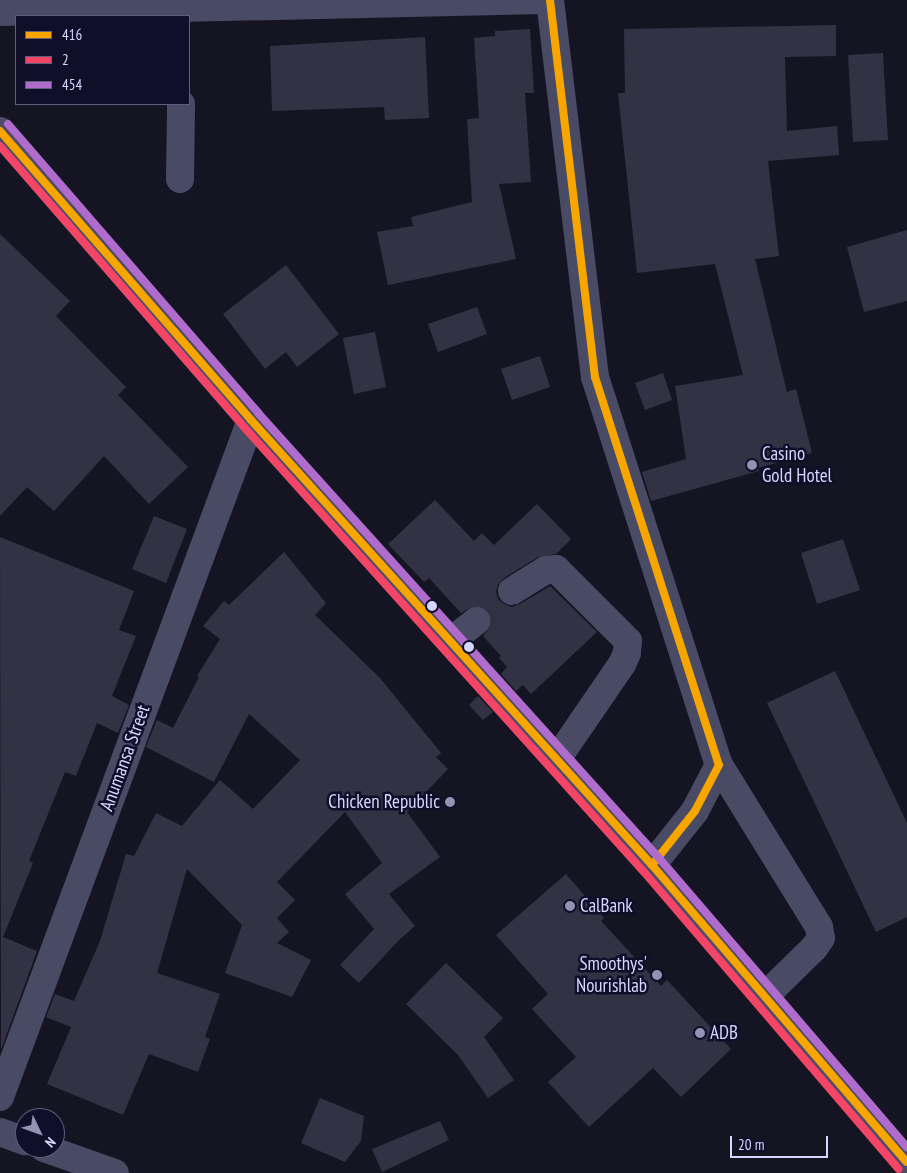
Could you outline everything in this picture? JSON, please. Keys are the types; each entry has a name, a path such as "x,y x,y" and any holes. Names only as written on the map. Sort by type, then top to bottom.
{"main road":[{"path":"0,131 251,420 452,640 652,864 907,1162"}],"street":[{"path":"0,12 546,0"},
{"path":"550,0 595,378 719,765 820,927 821,938 814,948 765,996"},
{"path":"180,179 181,105"},
{"name":"Anumansa Street","path":"0,1097 251,420"},
{"path":"512,591 546,570 556,569 628,641 622,664 557,759"},
{"path":"452,640 476,621"},
{"path":"652,864 694,811 719,765"},
{"path":"0,1132 15,1137"},
{"path":"65,1155 115,1173"}],"building":[{"path":"836,25 836,56 785,57 787,131 837,126 839,155 768,161 779,256 755,259 787,392 796,389 812,453 758,468 759,471 651,501 642,472 686,459 675,386 743,375 715,264 637,273 618,93 625,93 624,29"},
{"path":"530,29 534,93 525,93 531,182 499,184 516,259 388,285 377,232 413,226 411,217 472,202 467,119 479,118 474,38 495,36 495,31"},
{"path":"425,37 429,118 385,120 384,107 272,111 270,46"},
{"path":"883,53 888,140 853,142 848,55"},
{"path":"907,230 907,301 864,312 847,247"},
{"path":"0,234 70,301 56,316 126,387 118,395 188,467 149,504 104,456 54,511 27,487 0,516"},
{"path":"286,265 339,334 297,367 286,352 265,369 223,314"},
{"path":"477,307 487,334 438,352 428,324"},
{"path":"375,332 386,387 354,394 343,338"},
{"path":"540,356 550,387 512,400 501,369"},
{"path":"663,373 672,400 645,410 635,383"},
{"path":"435,500 474,541 482,533 494,545 537,504 571,539 556,554 538,557 504,578 498,584 496,592 498,599 512,607 550,586 597,632 531,694 523,685 516,691 501,674 507,667 499,658 501,656 483,636 491,626 491,618 488,611 481,606 474,606 461,613 429,578 424,582 388,544"},
{"path":"154,516 187,529 166,583 132,569"},
{"path":"0,537 134,591 119,630 136,636 112,696 129,705 118,733 97,723 76,776 65,772 29,861 33,863 3,937 37,951 1,1050"},
{"path":"843,539 860,590 817,604 801,553"},
{"path":"284,552 326,603 315,615 380,678 441,753 436,757 448,769 407,812 440,857 389,894 415,926 399,940 359,983 340,965 374,929 345,894 382,863 345,812 277,882 295,900 277,918 289,932 277,943 311,960 292,997 225,973 242,925 187,869 157,973 220,994 205,1037 210,1039 198,1072 149,1054 123,1115 47,1084 71,1027 46,1017 55,994 74,1001 100,941 126,854 134,856 156,813 182,826 220,780 253,809 300,760 249,714 214,782 146,747 157,720 173,728 199,677 197,676 220,639 203,626 224,601 229,605"},
{"path":"835,671 907,823 907,917 876,932 767,703"},
{"path":"478,696 493,712 483,720 469,705"},
{"path":"566,874 604,918 601,921 661,986 667,980 731,1049 681,1097 653,1068 589,1127 548,1082 576,1057 532,1009 548,994 496,935"},
{"path":"446,963 503,1018 484,1037 514,1080 488,1098 458,1055 406,1004"},
{"path":"320,1098 364,1116 361,1141 345,1162 301,1143"},
{"path":"440,1121 449,1140 382,1172 372,1149"}],"tunnel":[{"path":"476,621 512,591"}],"transit line":[{"name":"416","path":"550,0 595,377 719,765 695,811 652,865"},
{"name":"454","path":"8,124 258,413 659,858 907,1147"},
{"name":"416","path":"0,131 251,420 652,865 907,1162"},
{"name":"2","path":"0,146 244,427 644,872 899,1169"}],"place":[{"name":"Casino Gold Hotel","path":"752,465"},
{"name":"Chicken Republic","path":"450,802"},
{"name":"CalBank","path":"570,906"},
{"name":"Smoothys' Nourishlab","path":"657,975"},
{"name":"ADB","path":"700,1033"}]}
